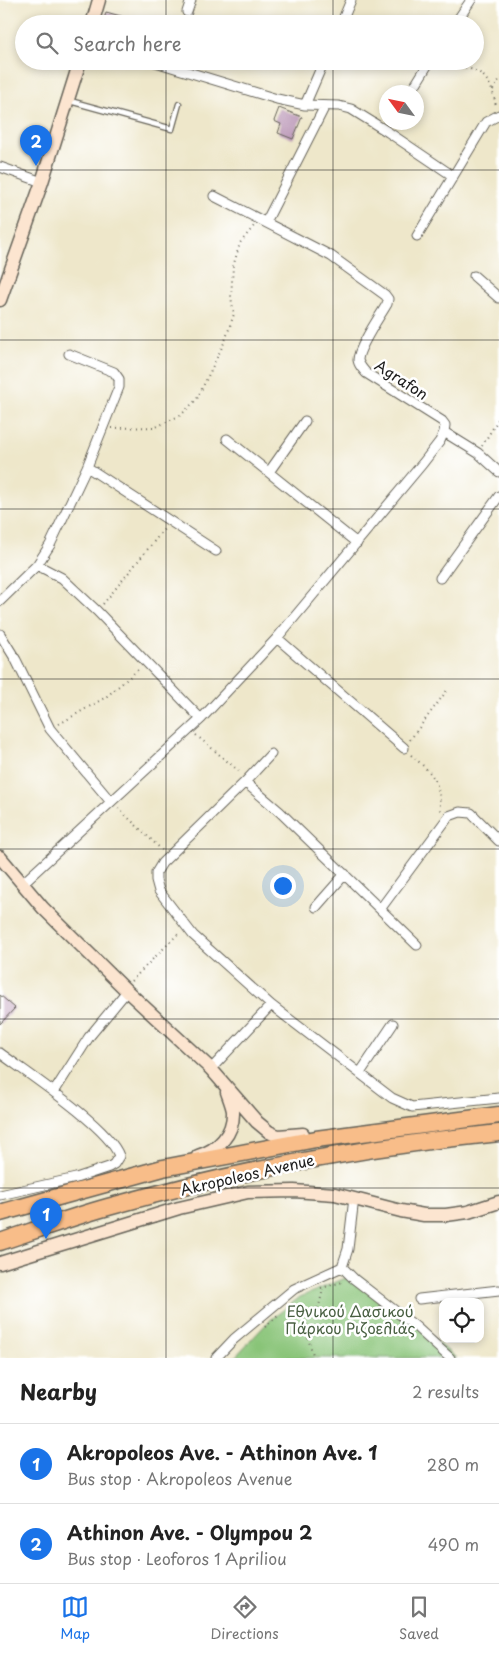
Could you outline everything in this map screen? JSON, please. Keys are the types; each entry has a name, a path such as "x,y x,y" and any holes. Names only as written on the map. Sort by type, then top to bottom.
{"highway":[{"name":"Akropoleos Avenue","path":"0,1213 163,1168 316,1139 499,1114"},
{"name":"Akropoleos Avenue","path":"0,1242 108,1207 256,1170 343,1153 436,1139 499,1133"}],"street":[{"path":"95,15 99,0"},
{"path":"187,12 191,0"},
{"path":"344,15 351,0"},
{"path":"461,15 471,0"},
{"path":"0,300 42,182 77,70"},
{"path":"182,70 305,105 338,106 351,109 453,176"},
{"path":"305,105 320,70"},
{"path":"415,85 424,70"},
{"path":"214,196 266,222 325,106"},
{"path":"417,236 486,122 498,115"},
{"path":"0,167 42,182"},
{"name":"Agrafon","path":"266,222 331,256 388,299 361,350 358,359 360,367 366,373 442,421 445,426 444,432"},
{"path":"474,276 499,298"},
{"path":"0,601 37,565 50,545 87,467 119,387 119,378 114,372 69,354"},
{"path":"269,472 306,421"},
{"path":"23,883 201,719 277,638 423,463 444,432 478,453 499,472"},
{"path":"227,439 357,543"},
{"path":"87,467 216,551"},
{"path":"440,578 499,496"},
{"path":"37,565 62,578 97,611 201,719"},
{"path":"0,634 16,660 32,696 50,729 111,802"},
{"path":"277,638 404,748"},
{"path":"271,754 162,863 156,873 159,891 193,936 271,1005 392,1098 412,1107 499,1098"},
{"path":"246,780 418,945"},
{"path":"381,908 450,816 460,812 471,813 499,841"},
{"path":"0,857 43,908 125,989 211,1069 257,1122 269,1132 278,1136 292,1136 337,1130 370,1131"},
{"path":"316,907 345,874"},
{"path":"54,1092 89,1037 125,989"},
{"path":"211,1069 271,1005"},
{"path":"360,1074 393,1024"},
{"path":"0,1053 54,1092 106,1135 119,1156 109,1167 76,1178 0,1195"},
{"path":"163,1168 205,1154 216,1149 223,1141 229,1133 233,1110 226,1087"},
{"path":"0,1263 180,1208 248,1192 318,1191 354,1198 401,1211 432,1215 468,1212 499,1202"},
{"path":"216,1358 234,1339 294,1289 342,1267 348,1249 354,1198"},
{"path":"342,1267 354,1279 415,1326 450,1358"},
{"path":"419,1299 499,1290"}],"lane":[{"path":"68,100 172,129 179,104"}],"path":[{"path":"472,70 482,75 488,81 493,90 498,115"},
{"path":"493,90 499,80"},
{"path":"103,428 156,427 181,415 197,399 226,342 234,314 231,297 233,267 240,243 254,226 266,222"},
{"path":"478,453 499,418"},
{"path":"97,611 172,521"},
{"path":"50,729 106,697 147,663"},
{"path":"441,826 439,789 435,778 430,771 404,748 448,689"},
{"path":"189,730 246,780"},
{"path":"111,802 169,856"},
{"path":"125,989 186,926"},
{"path":"314,1358 304,1328 310,1316 319,1306 322,1288 354,1279"},
{"path":"262,1328 283,1311"}],"green space":[{"name":"Εθνικού Δασικού Πάρκου Ριζοελιάς","path":"353,1275 363,1278 456,1358 234,1358 269,1321 300,1297"}],"building":[{"path":"106,12 117,15 105,15"},
{"path":"279,108 302,117 293,139 278,133 281,124 274,121"},
{"path":"0,995 15,1008 0,1024"}],"place":[{"name":"Athinon Ave. - Olympou 2","path":"36,166"},
{"name":"Akropoleos Ave. - Athinon Ave. 1","path":"46,1239"}]}
